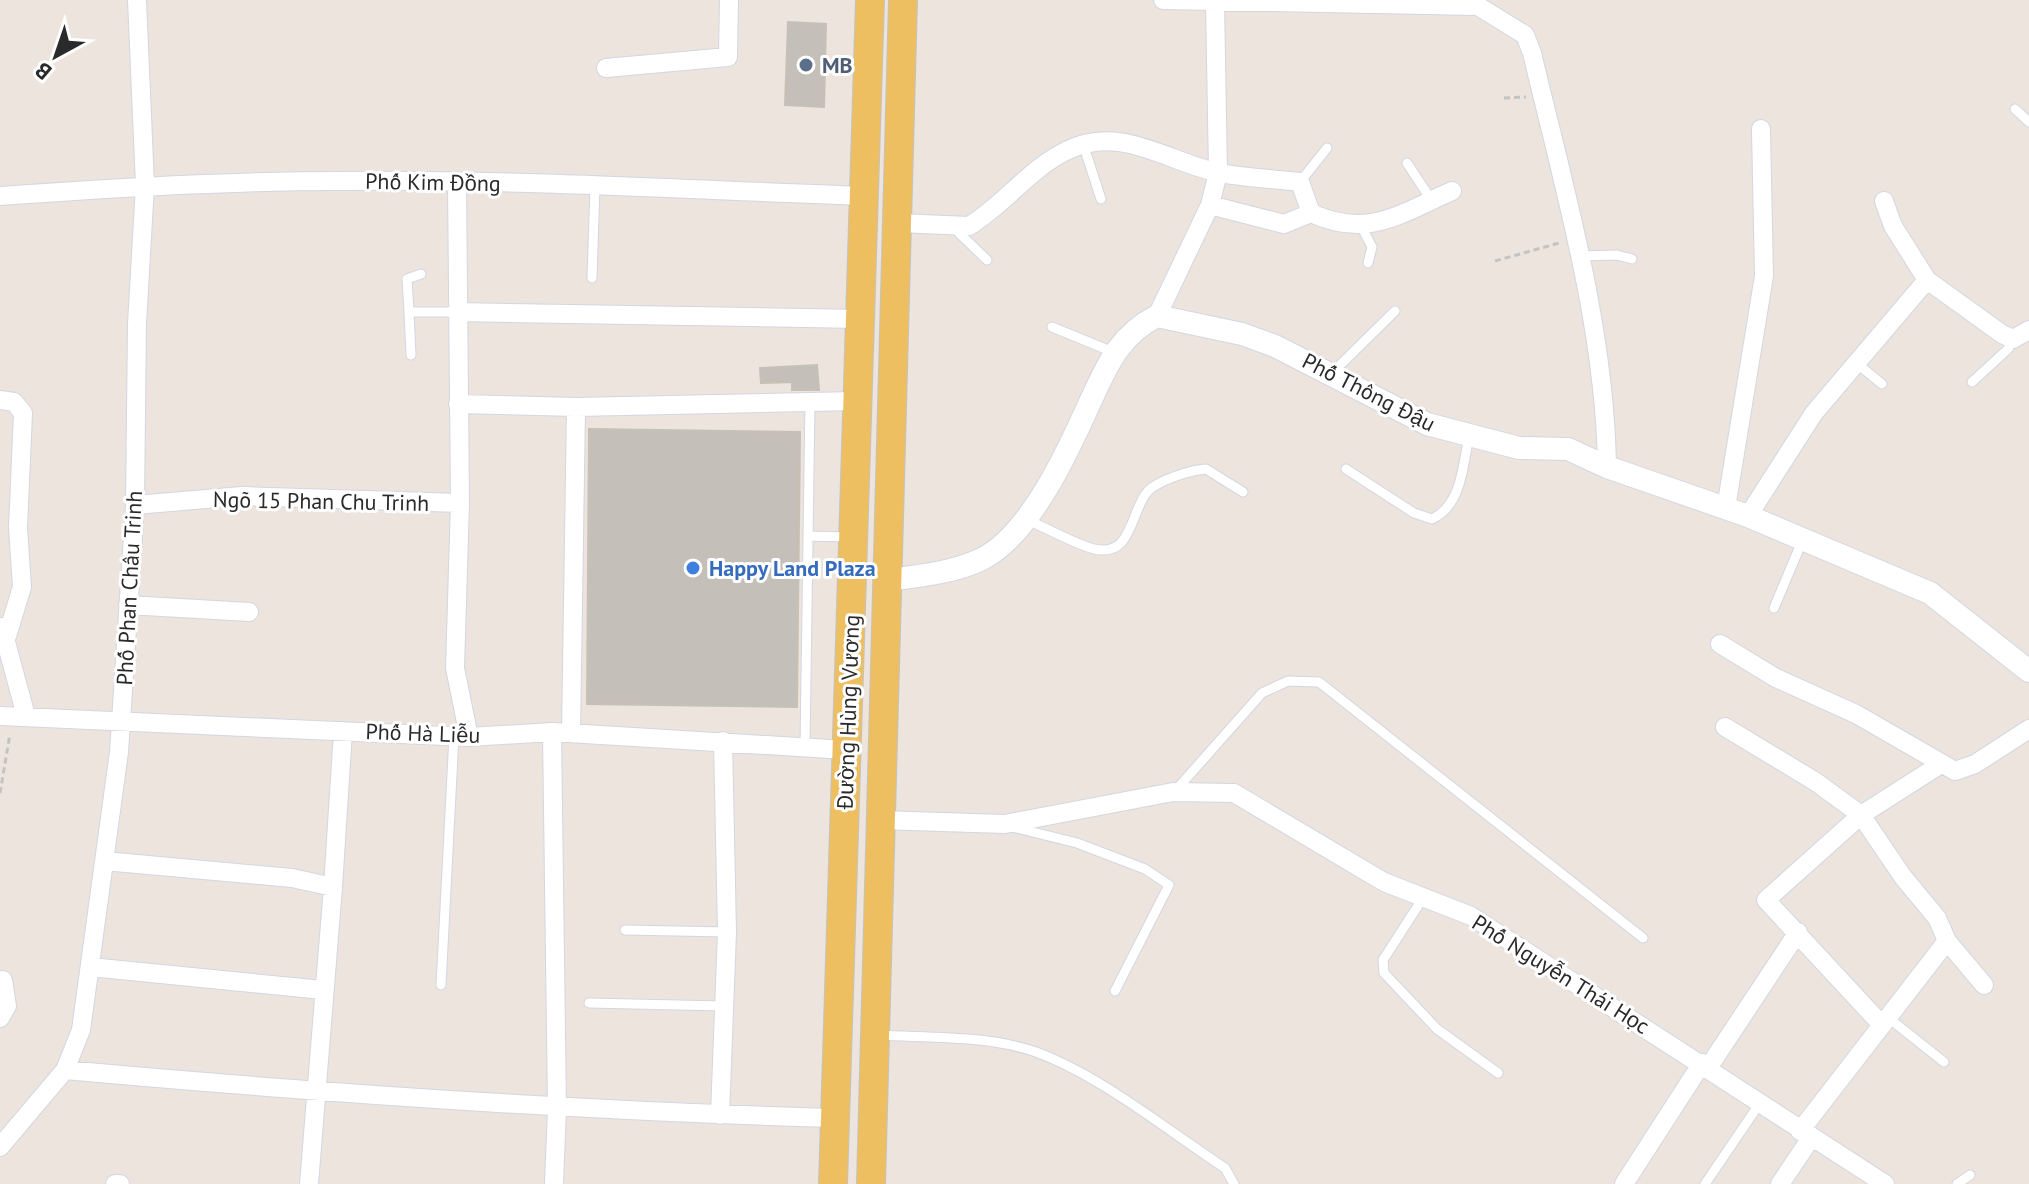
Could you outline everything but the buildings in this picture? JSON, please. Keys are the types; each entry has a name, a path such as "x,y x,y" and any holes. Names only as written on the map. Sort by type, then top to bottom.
{"main road":[{"name":"Đường Hùng Vương","path":"833,1184 870,0"},
{"name":"Đường Hùng Vương","path":"871,1184 903,0"},
{"path":"840,938 877,940"}],"street":[{"name":"Phố Phan Châu Trinh","path":"0,1147 65,1070 81,1030 121,720 135,505 137,324 145,185 137,0"},
{"path":"606,68 728,57 729,0"},
{"path":"1163,0 1478,3 1525,35 1577,247 1607,423 1607,467"},
{"path":"887,580 952,570 981,559 1007,541 1025,519 1066,450 1113,352 1132,331 1157,316 1210,205 1218,173 1215,1"},
{"path":"1726,508 1764,276 1761,129"},
{"path":"898,223 969,226 1043,165 1083,144 1140,144 1218,173 1300,182 1311,213 1332,223 1376,225 1452,191"},
{"name":"Phố Kim Đồng","path":"0,196 145,185 457,181 865,196"},
{"path":"457,181 460,503 455,668 462,736"},
{"path":"1884,201 1893,226 1927,280 2021,335"},
{"path":"1210,205 1284,224 1311,213"},
{"path":"1748,516 1814,413 1854,361 1927,280"},
{"path":"456,312 861,319"},
{"name":"Phố Thông Đậu","path":"1157,316 1259,339 1427,424 1519,448 1568,449 1607,467 1748,516 1930,593 2029,671"},
{"path":"0,400 14,402 23,413 18,528 22,587 4,629 13,716"},
{"path":"458,404 576,407 858,401"},
{"path":"554,1184 562,733 576,407"},
{"name":"Ngõ 15 Phan Chu Trinh","path":"135,505 242,496 460,503"},
{"path":"128,605 249,612"},
{"path":"1720,644 1776,678 1856,714 1955,771 1965,769 2029,729"},
{"name":"Phố Hà Liễu","path":"13,716 462,736 562,733 846,750"},
{"path":"1725,727 1816,782 1861,815 1903,877 1937,918 1947,941 1984,985"},
{"path":"309,1184 313,1092 333,887 343,731"},
{"path":"720,1115 727,932 723,741"},
{"path":"1883,1020 1766,900 1861,815 1941,764"},
{"name":"Phố Nguyễn Thái Học","path":"879,820 1005,824 1173,792 1234,793 1384,882 1471,916 1885,1184"},
{"path":"104,861 292,878 333,887"},
{"path":"1624,1184 1798,932"},
{"path":"1780,1184 1806,1134 1883,1020 1947,941"},
{"path":"90,967 323,990"},
{"path":"0,1018 7,1006 3,980"},
{"path":"65,1070 313,1092 557,1108 835,1118"}],"lane":[{"path":"2015,109 2029,122"},
{"path":"1083,144 1101,199"},
{"path":"1300,182 1327,148"},
{"path":"1407,163 1432,201"},
{"path":"592,278 595,186"},
{"path":"946,225 966,236 987,260"},
{"path":"1361,226 1372,247 1368,263"},
{"path":"1577,247 1632,259"},
{"path":"411,355 407,279 421,274"},
{"path":"1331,374 1395,311"},
{"path":"409,312 456,312"},
{"path":"1052,327 1113,352"},
{"path":"1972,382 2021,335"},
{"path":"1854,361 1882,384"},
{"path":"805,747 810,401"},
{"path":"1346,469 1414,513 1432,519 1441,514 1456,493 1469,436"},
{"path":"1025,519 1096,549 1117,546 1125,541 1140,503 1156,485 1206,469 1243,492"},
{"path":"808,536 853,538"},
{"path":"1774,608 1803,539"},
{"path":"1173,792 1262,693 1288,681 1319,682 1643,938"},
{"path":"441,985 462,736"},
{"path":"1005,824 1012,829 1091,848 1145,869 1169,885 1115,991"},
{"path":"1423,898 1383,960 1384,973 1437,1029 1498,1073"},
{"path":"625,930 727,932"},
{"path":"589,1003 723,1006"},
{"path":"1883,1020 1944,1062"},
{"path":"875,1035 989,1042 1036,1052 1097,1084 1225,1168 1234,1184"},
{"path":"1705,1184 1760,1103"},
{"path":"1957,1184 1970,1175"}],"path":[{"path":"1495,261 1577,247"},
{"path":"0,793 13,716"}],"place":[{"name":"MB","path":"806,65"},
{"name":"Happy Land Plaza","path":"693,568"}]}
